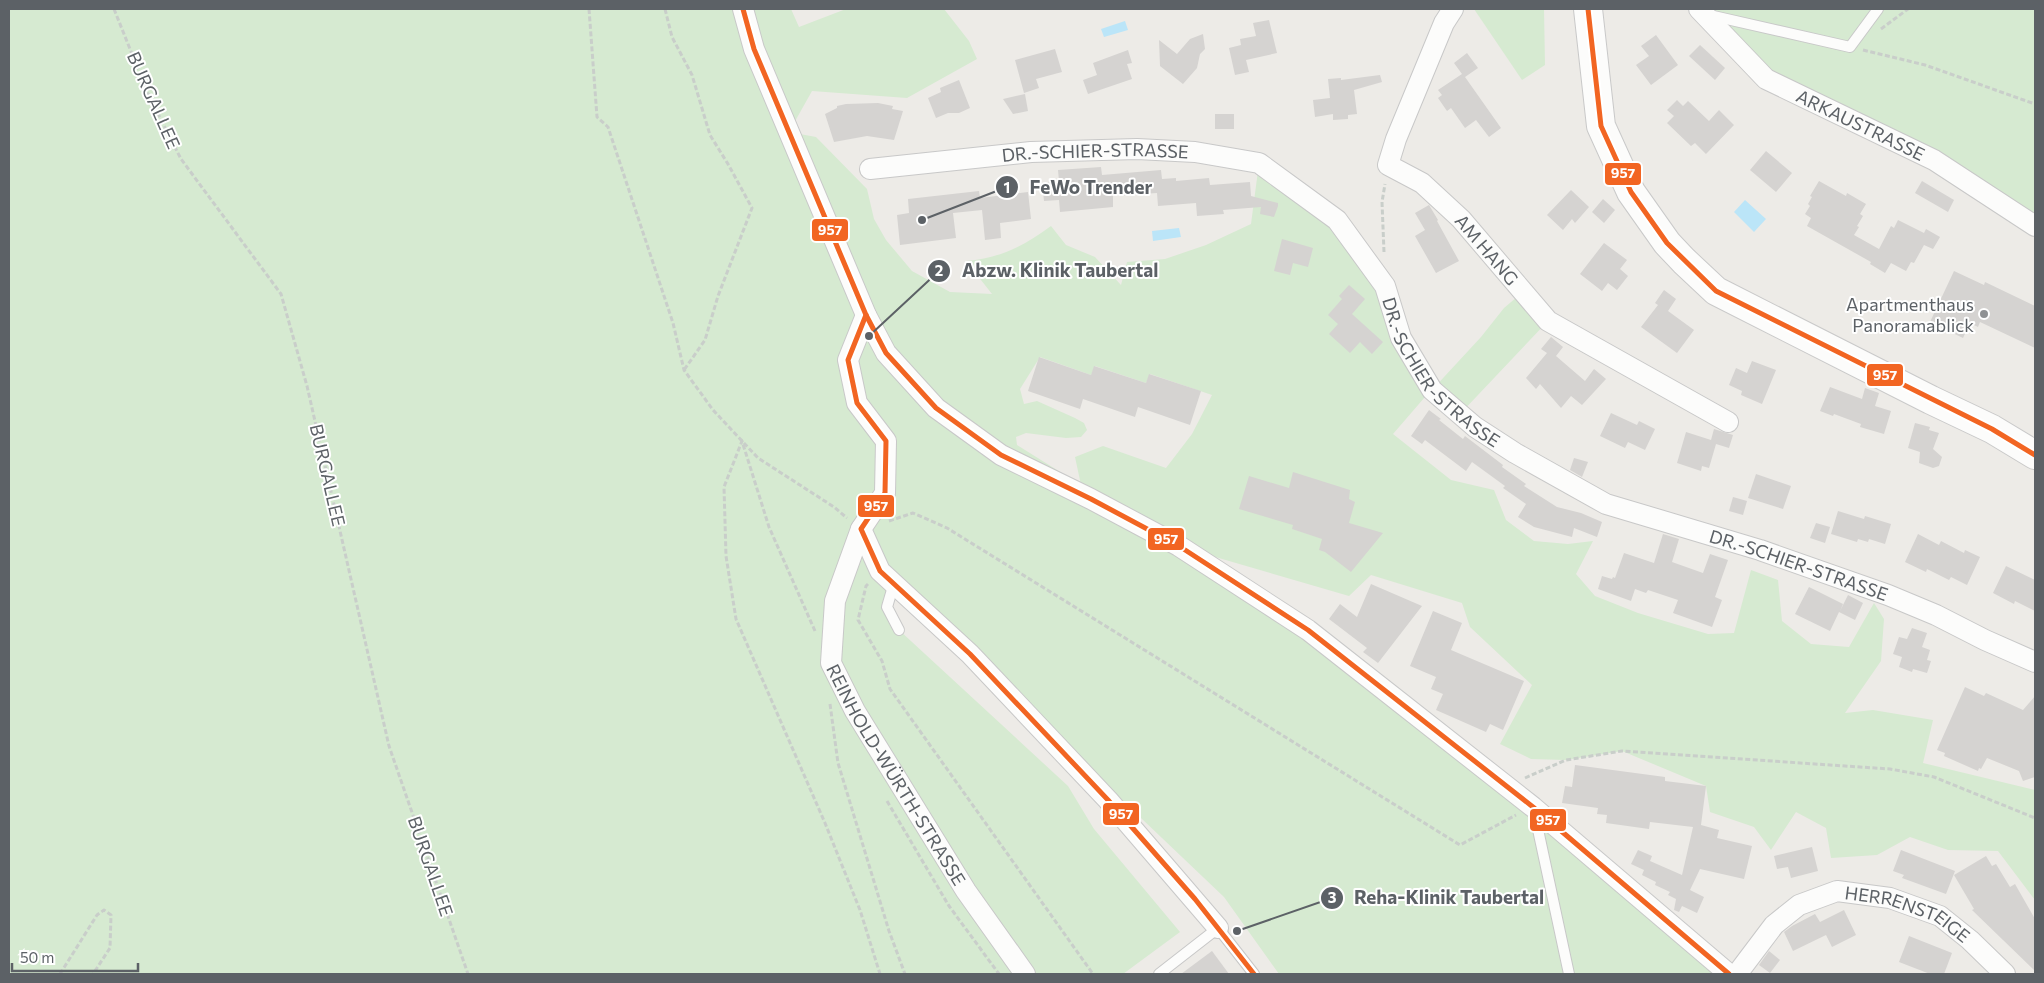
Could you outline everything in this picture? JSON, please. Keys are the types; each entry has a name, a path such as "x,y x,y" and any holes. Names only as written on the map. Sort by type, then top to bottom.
{"street":[{"path":"743,9 754,49 866,315 886,353 936,408 1001,455 1091,499 1179,546 1308,630 1532,807 1729,974"},
{"path":"1388,165 1400,130 1444,23 1452,9"},
{"path":"1588,9 1602,126 1631,192 1667,243 1684,261 1716,291 1992,429 2035,455"},
{"name":"ARKAUSTRASSE","path":"1701,11 1766,79 1934,160 2035,226"},
{"name":"DR.-SCHIER-STRASSE","path":"870,169 1030,152 1137,149 1194,152 1259,163 1337,220 1385,286 1401,338 1432,390 1475,427 1515,454 1606,504 1760,550 1888,595 1936,615 1985,640 2035,662"},
{"name":"AM HANG","path":"1388,165 1422,183 1461,219 1548,321 1728,422"},
{"name":"REINHOLD-WÜRTH-STRASSE","path":"866,315 848,360 857,402 886,441 885,493 861,529 835,601 831,663 855,711 961,882 1025,974"},
{"path":"861,529 887,577 970,654 1102,793 1218,928"},
{"name":"HERRENSTEIGE","path":"1736,974 1774,925 1799,905 1837,891 1890,898 1940,916 1970,940 2005,974"}],"lane":[{"path":"1701,11 1850,47 1878,9"},
{"path":"887,577 887,607 899,630"},
{"path":"1532,807 1569,974"},
{"path":"1159,974 1218,928 1254,974"}],"path":[{"name":"BURGALLEE","path":"114,9 148,94 181,159 280,294 307,386 390,746 468,974"},
{"path":"589,9 597,117 608,127 673,323 684,370 713,410 758,458 834,507 861,529 913,513 947,528 1460,845 1532,807"},
{"path":"665,9 672,37 692,75 710,135 752,208 718,296 705,340 684,370"},
{"path":"1850,47 1925,65 2035,104"},
{"path":"1385,286 1382,202 1388,165"},
{"path":"742,441 770,527 804,609 831,663"},
{"path":"742,441 724,487 726,556 736,619 829,832 860,910 880,974"},
{"path":"887,577 866,586 858,620 882,661 890,689 1093,974"},
{"path":"830,696 838,763 889,931 905,974"},
{"path":"830,704 835,712"},
{"path":"1506,786 1566,760 1622,751 1890,770 1934,777 2035,818"},
{"path":"884,796 949,906 999,974"},
{"path":"60,974 98,915 104,910 111,915 110,948 93,974"}],"green space":[{"path":"9,9 791,9 799,27 846,9 944,9 969,41 977,59 907,98 812,91 789,132 816,137 867,189 874,219 886,240 912,271 950,292 992,294 966,261 990,257 1011,250 1051,226 1066,245 1095,257 1121,285 1127,262 1165,259 1206,245 1251,224 1259,163 1337,220 1432,390 1481,337 1504,308 1523,292 1548,321 1460,414 1431,390 1393,434 1451,480 1494,490 1506,520 1534,541 1568,544 1593,541 1576,574 1595,596 1638,613 1708,634 1734,633 1751,570 1778,580 1782,621 1811,644 1849,647 1874,603 1884,619 1881,661 1845,713 1873,710 1933,720 1923,763 2035,790 2035,900 1998,851 1948,850 1910,837 1877,855 1831,858 1826,828 1796,812 1771,850 1754,827 1710,812 1706,786 1622,751 1566,760 1531,759 1500,744 1532,685 1470,627 1462,603 1371,575 1349,596 1181,547 1308,630 1729,974 1279,974 1224,897 894,583 887,607 899,630 1068,786 1094,829 1180,932 1123,974 9,974","holes":["1040,357 1091,375 1095,366 1146,383 1150,374 1212,395 1192,434 1166,468 1103,446 1075,457 1081,485 1017,445 1016,437 1026,433 1066,438 1081,437 1087,430 1084,423 1037,401 1024,404 1020,389"]},
{"path":"1474,9 1544,9 1545,65 1522,80"},
{"path":"1699,9 2035,9 2035,226 1766,79"}],"water":[{"path":"1125,21 1128,30 1104,37 1101,29"},
{"path":"1745,200 1766,219 1754,232 1734,212"},
{"path":"1179,228 1181,237 1153,241 1152,231"}],"building":[{"path":"1269,20 1277,53 1246,60 1249,72 1235,75 1229,48 1241,45 1240,39 1256,36 1253,23"},
{"path":"1203,34 1205,49 1200,54 1197,68 1183,84 1160,66 1159,40 1177,54 1190,39"},
{"path":"1656,35 1678,65 1651,85 1636,65 1649,56 1641,46"},
{"path":"1700,45 1725,68 1715,80 1689,56"},
{"path":"1055,49 1062,72 1036,79 1039,88 1024,93 1015,60"},
{"path":"1128,50 1132,63 1127,64 1132,79 1088,94 1083,80 1097,75 1093,63"},
{"path":"1467,53 1478,68 1465,77 1501,128 1489,137 1476,120 1465,128 1451,108 1447,111 1438,98 1442,95 1438,90 1462,74 1454,63"},
{"path":"1380,75 1382,82 1354,90 1357,114 1348,115 1348,119 1333,120 1333,114 1315,117 1313,100 1330,98 1328,79 1341,78 1341,80"},
{"path":"959,80 970,108 959,113 948,113 936,118 928,98 941,92 940,88"},
{"path":"1025,94 1028,111 1013,114 1003,99"},
{"path":"1677,100 1683,106 1688,101 1709,121 1719,110 1734,125 1706,154 1695,143 1691,146 1667,123 1674,116 1667,110"},
{"path":"878,103 893,106 892,109 903,111 894,140 867,136 834,142 825,114 837,108 837,106 846,104"},
{"path":"1215,114 1234,114 1234,129 1215,129"},
{"path":"1766,151 1792,173 1776,192 1750,170"},
{"path":"1101,167 1102,175 1161,170 1162,179 1176,178 1176,181 1209,178 1210,185 1250,182 1251,196 1278,203 1278,206 1274,217 1260,214 1261,207 1223,210 1224,214 1197,216 1196,203 1158,206 1157,193 1113,196 1113,207 1060,212 1059,200 1044,201 1042,183 1059,181 1058,170"},
{"path":"1819,181 1846,196 1847,193 1866,204 1860,214 1863,216 1854,235 1879,249 1891,226 1894,228 1898,220 1924,233 1926,229 1940,237 1933,249 1924,245 1914,263 1911,262 1906,271 1891,263 1885,273 1870,264 1871,262 1807,226 1811,218 1805,214 1810,206 1808,204 1812,197 1810,196"},
{"path":"1922,181 1954,200 1948,212 1915,193"},
{"path":"1571,190 1589,207 1575,223 1572,219 1563,230 1547,215"},
{"path":"979,191 980,198 1028,192 1031,219 1000,223 1001,238 985,240 982,210 953,213 956,238 900,245 897,215 909,213 908,199"},
{"path":"1603,199 1615,210 1604,223 1592,212"},
{"path":"1429,205 1459,261 1436,273 1415,236 1425,230 1415,213"},
{"path":"1282,239 1313,248 1308,267 1293,263 1290,275 1274,271"},
{"path":"1604,243 1627,260 1620,269 1628,276 1617,290 1608,283 1602,291 1580,274"},
{"name":"Apartmenthaus Panoramablick","path":"1954,271 1984,285 1985,282 2035,306 2035,348 1980,322 1978,327 1970,323 1963,338 1930,322"},
{"path":"1349,285 1365,299 1352,314 1383,342 1372,354 1360,342 1350,353 1329,334 1338,324 1328,315 1342,299 1339,296"},
{"path":"1664,290 1676,299 1668,311 1694,330 1677,353 1641,327 1658,305 1655,303"},
{"path":"1551,337 1563,347 1556,356 1585,381 1594,369 1606,379 1582,405 1571,396 1561,408 1540,384 1536,389 1526,378 1547,353 1541,349"},
{"path":"1039,357 1091,375 1094,366 1146,383 1149,374 1201,391 1190,425 1138,407 1135,417 1083,399 1080,409 1028,391"},
{"path":"1752,361 1776,370 1762,404 1741,395 1742,391 1729,385 1736,368 1747,373"},
{"path":"1830,387 1862,399 1865,388 1879,393 1875,406 1891,411 1884,434 1860,427 1861,424 1834,414 1833,416 1820,411"},
{"path":"1429,410 1463,439 1465,436 1503,465 1502,467 1526,484 1524,486 1557,507 1581,513 1602,522 1597,537 1574,528 1572,537 1534,527 1518,517 1526,504 1503,488 1505,486 1472,462 1466,471 1425,440 1422,444 1411,436"},
{"path":"1611,413 1637,425 1639,421 1655,429 1645,450 1628,442 1625,448 1600,436"},
{"path":"1915,423 1930,427 1929,430 1939,433 1933,449 1942,457 1939,466 1933,468 1919,463 1920,452 1908,448"},
{"path":"1714,429 1733,435 1729,448 1716,444 1709,468 1702,466 1701,471 1677,463 1686,432 1711,440"},
{"path":"1574,458 1588,462 1582,477 1570,470"},
{"path":"1293,472 1350,490 1349,499 1355,502 1349,523 1383,533 1351,572 1325,552 1319,550 1322,539 1292,529 1293,525 1239,509 1249,476 1289,488"},
{"path":"1756,474 1791,486 1783,509 1748,498"},
{"path":"1733,497 1747,501 1743,515 1729,511"},
{"path":"1838,511 1864,519 1865,516 1891,524 1885,544 1869,539 1868,542 1858,539 1857,542 1831,534"},
{"path":"1816,523 1830,527 1825,543 1810,538"},
{"path":"1663,534 1679,539 1672,562 1703,573 1710,554 1728,560 1715,597 1722,600 1712,627 1673,613 1678,600 1648,590 1646,593 1635,589 1631,601 1598,589 1602,576 1615,578 1624,553 1654,563"},
{"path":"1918,534 1939,545 1941,541 1964,553 1965,550 1980,557 1967,585 1951,577 1949,580 1927,569 1926,572 1905,562"},
{"path":"2006,566 2035,580 2035,611 2015,601 2014,604 1993,593"},
{"path":"1371,584 1422,606 1378,663 1363,652 1367,648 1329,619 1340,604 1357,617"},
{"path":"1809,587 1843,604 1840,611 1848,595 1863,603 1855,620 1839,612 1830,631 1795,614"},
{"path":"1433,611 1462,623 1451,650 1524,681 1503,730 1490,724 1486,732 1436,710 1443,694 1431,689 1436,677 1410,666"},
{"path":"1912,628 1927,633 1922,647 1930,650 1927,660 1931,661 1927,673 1913,669 1912,672 1899,667 1902,657 1893,654 1899,637 1907,639"},
{"path":"1965,687 1984,696 1986,693 2023,710 2035,696 2035,777 2023,781 2019,771 1987,758 1978,771 1944,756 1945,753 1937,750"},
{"path":"1575,765 1665,777 1665,781 1706,786 1701,825 1719,830 1717,838 1752,846 1744,879 1700,869 1690,890 1704,897 1697,913 1682,906 1679,912 1674,910 1676,899 1668,895 1670,892 1655,885 1656,882 1642,875 1644,870 1631,864 1638,850 1652,856 1650,861 1682,875 1693,827 1650,822 1649,829 1606,823 1607,815 1597,814 1598,808 1562,803 1565,786 1572,787"},
{"path":"1812,847 1818,871 1791,878 1788,867 1777,869 1774,856"},
{"path":"1901,850 1955,871 1946,894 1902,878 1904,875 1893,871"},
{"path":"1986,856 1992,866 1996,864 2010,887 2015,884 2035,919 2035,971 1972,910 1974,909 1954,875"},
{"path":"1844,910 1856,935 1832,947 1826,935 1793,951 1784,932 1815,914 1820,922"},
{"path":"1909,936 1952,953 1944,974 1930,974 1899,962"},
{"path":"1212,951 1229,974 1181,974"},
{"path":"1769,951 1780,960 1770,973 1759,965"}],"transit line":[{"name":"957","path":"743,9 754,49 866,315 886,353 936,408 1001,455 1091,499 1179,546 1308,630 1533,807 1729,974"},
{"name":"957","path":"1588,9 1601,126 1631,192 1667,243 1716,291 1992,429 2035,455"},
{"name":"957","path":"866,315 848,360 857,403 886,441 885,493 861,529 880,571 970,654 1108,800 1195,899 1254,974"}],"place":[{"name":"FeWo Trender","path":"922,220"},
{"name":"Apartmenthaus Panoramablick","path":"1984,314"},
{"name":"Abzw. Klinik Taubertal","path":"869,336"},
{"name":"Reha-Klinik Taubertal","path":"1237,931"}]}
